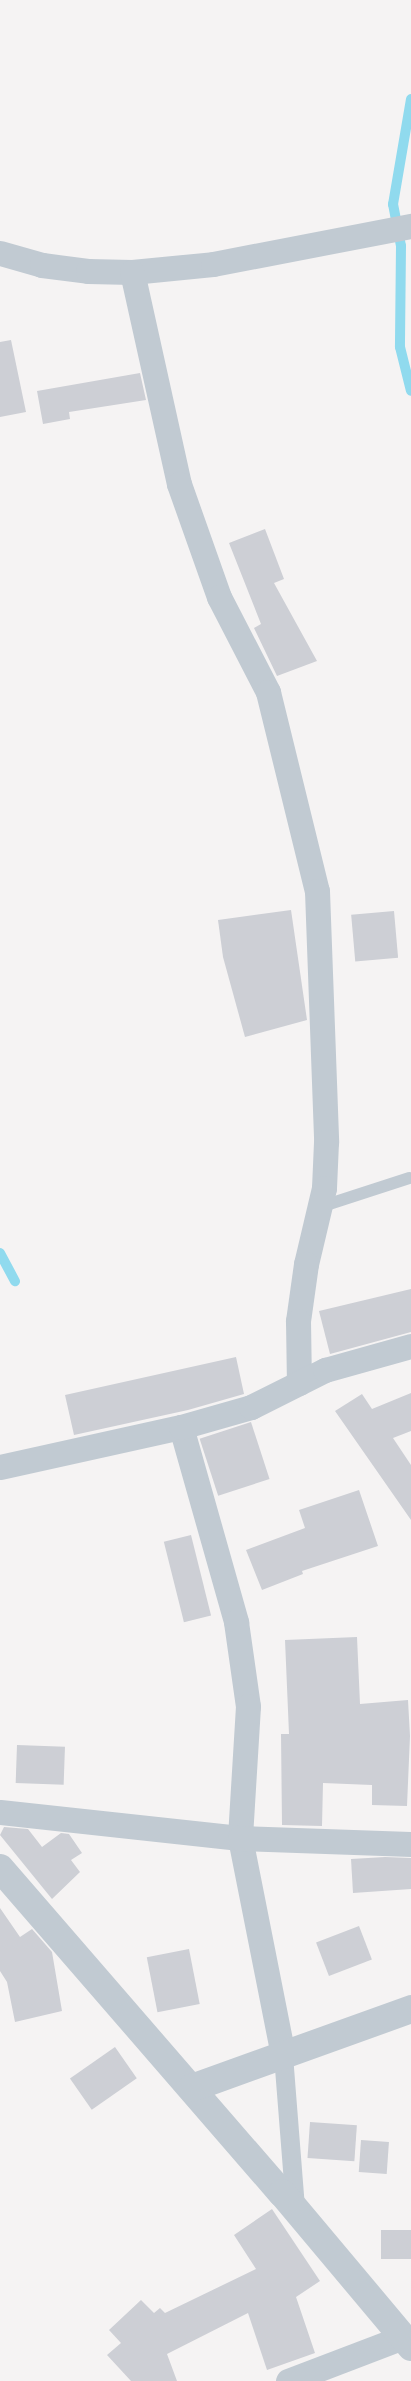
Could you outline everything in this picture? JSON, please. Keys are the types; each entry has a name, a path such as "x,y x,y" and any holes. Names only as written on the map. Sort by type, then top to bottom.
{"street":[{"path":"0,253 42,265 88,272 132,272 214,264 401,228"},
{"path":"132,272 179,484 220,597 268,692 317,891 326,1142 324,1188 306,1264 298,1321 299,1384"},
{"path":"0,1468 181,1427 251,1407 325,1370 411,1346"},
{"path":"181,1427 236,1622 248,1706 240,1838 283,2055 295,2208"},
{"path":"0,1812 240,1838 411,1844"},
{"path":"0,1868 192,2088 407,2342 288,2381"},
{"path":"192,2088 411,2009"}],"lane":[{"path":"320,1207 409,1178"}],"building":[{"path":"11,340 26,412 0,417 0,342"},
{"path":"140,373 146,400 69,412 70,419 43,424 37,391"},
{"path":"265,529 284,579 274,583 317,661 277,676 254,628 261,624 229,543"},
{"path":"291,910 307,1020 245,1037 223,957 218,920"},
{"path":"394,911 398,958 355,962 351,915"},
{"path":"411,1289 411,1332 330,1354 319,1311"},
{"path":"236,1357 244,1394 188,1410 74,1435 65,1395"},
{"path":"411,1393 411,1431 393,1438 411,1465 411,1520 335,1411 362,1394 372,1409"},
{"path":"251,1422 270,1479 218,1496 200,1439"},
{"path":"359,1490 378,1546 302,1571 303,1574 262,1590 246,1550 305,1528 299,1510"},
{"path":"191,1535 211,1616 184,1622 164,1542"},
{"path":"357,1637 360,1704 408,1700 410,1736 407,1806 372,1805 372,1785 323,1783 322,1826 282,1825 281,1734 289,1734 285,1640"},
{"path":"17,1745 65,1747 64,1785 16,1783"},
{"path":"4,1827 28,1829 42,1847 61,1833 69,1834 82,1853 71,1860 80,1872 52,1899 0,1835"},
{"path":"411,1858 411,1889 353,1893 351,1859"},
{"path":"0,1908 20,1937 32,1929 52,1952 62,2011 15,2022 7,1982 0,1971"},
{"path":"359,1926 372,1960 329,1976 316,1942"},
{"path":"189,1949 200,2004 157,2012 147,1957"},
{"path":"115,2047 137,2078 92,2110 70,2079"},
{"path":"310,2122 357,2125 354,2161 307,2158"},
{"path":"361,2140 389,2142 387,2174 359,2172"},
{"path":"272,2209 320,2281 296,2297 315,2353 267,2370 248,2313 167,2354 177,2381 131,2381 107,2355 121,2343 109,2330 141,2300 154,2313 160,2308 165,2313 256,2269 234,2235"},
{"path":"381,2230 411,2230 411,2259 381,2259"}],"waterway":[{"path":"411,99 393,204 401,246 400,347 411,391"},
{"path":"0,1253 15,1281"}]}
